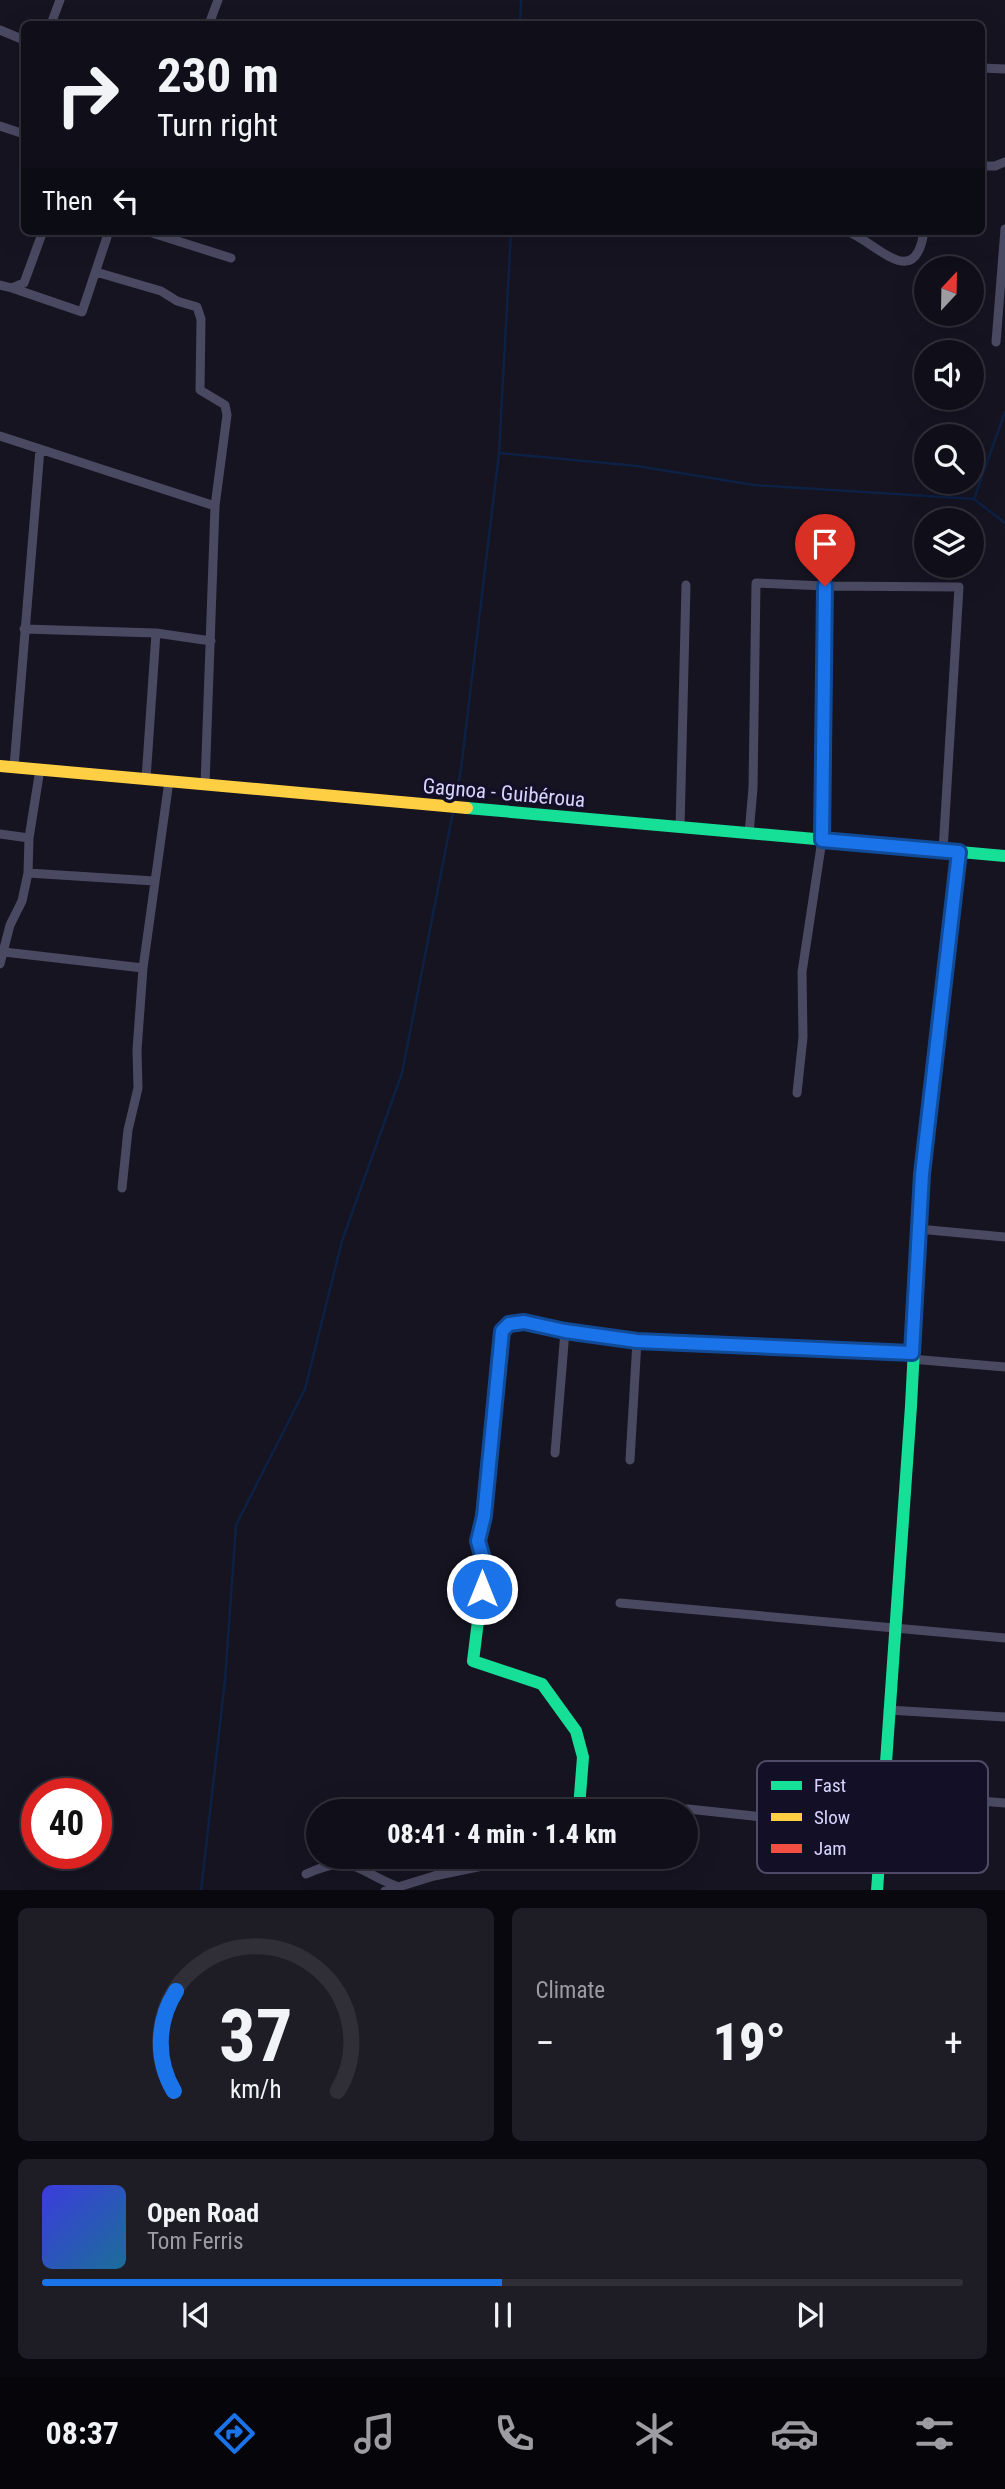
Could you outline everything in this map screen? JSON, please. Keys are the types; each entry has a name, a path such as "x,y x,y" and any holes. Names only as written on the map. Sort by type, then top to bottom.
{"street":[{"path":"52,21 60,0"},
{"path":"210,21 218,0"},
{"path":"0,30 21,39"},
{"path":"985,68 1005,69"},
{"path":"0,126 21,133"},
{"path":"985,166 1005,162"},
{"path":"996,342 1005,229"},
{"path":"12,288 24,283 42,235"},
{"path":"0,285 82,312 108,235"},
{"path":"159,235 231,258"},
{"path":"855,235 872,243 886,257 909,261 916,258 921,251 923,235"},
{"path":"96,272 162,291 177,302 197,307 201,319 200,390 225,405 227,415 215,506 205,785"},
{"path":"0,436 215,506"},
{"path":"15,767 40,449"},
{"path":"749,834 753,788 756,583 959,587 943,851"},
{"path":"680,828 686,585"},
{"path":"797,1093 803,1037 802,972 822,840 825,586"},
{"path":"24,629 156,633 211,641"},
{"path":"146,779 156,633"},
{"name":"Gagnoa - Guibéroua","path":"0,766 1005,856"},
{"path":"0,964 4,952 5,925 22,901 28,873 29,838 40,769"},
{"path":"122,1188 128,1130 138,1088 137,1050 144,968 169,781"},
{"path":"0,834 29,838"},
{"path":"885,1761 911,1406 918,1229 959,852"},
{"path":"28,873 154,881"},
{"path":"4,952 144,968"},
{"path":"918,1229 1005,1237"},
{"path":"580,1799 583,1757 576,1731 542,1684 473,1661 485,1565 478,1541 484,1516 502,1331 509,1324 524,1322 637,1341 911,1356 1005,1367"},
{"path":"555,1453 565,1331"},
{"path":"630,1460 637,1341"},
{"path":"620,1602 1005,1638"},
{"path":"888,1710 1005,1717"},
{"path":"698,1810 757,1816"},
{"path":"306,1874 329,1863 356,1864 375,1877 396,1886"},
{"path":"387,1890 472,1869"}],"waterway":[{"path":"520,21 521,0"},
{"path":"455,802 499,453 511,235"},
{"path":"499,453 637,466 754,485 974,499 1005,412"},
{"path":"974,499 1005,523"},
{"path":"201,1890 225,1680 236,1525 305,1389 342,1241 402,1073 453,812"}],"traffic: fast":[{"path":"467,808 1005,856"},
{"path":"886,1761 911,1406 923,1174 943,993"},
{"path":"491,1442 478,1541 485,1565 473,1661 542,1684 576,1731 583,1757 580,1799"},
{"path":"877,1890 878,1873"}],"traffic: slow":[{"path":"0,766 467,808"},
{"path":"943,993 959,852"},
{"path":"491,1442 502,1331 509,1324 524,1322 565,1331 649,1342"}],"traffic: jam":[{"path":"649,1342 912,1353"}],"route":[{"path":"482,1589 485,1565 478,1541 484,1516 502,1331 509,1324 524,1322 637,1341 912,1353 922,1174 959,852 822,840 825,586"}]}
